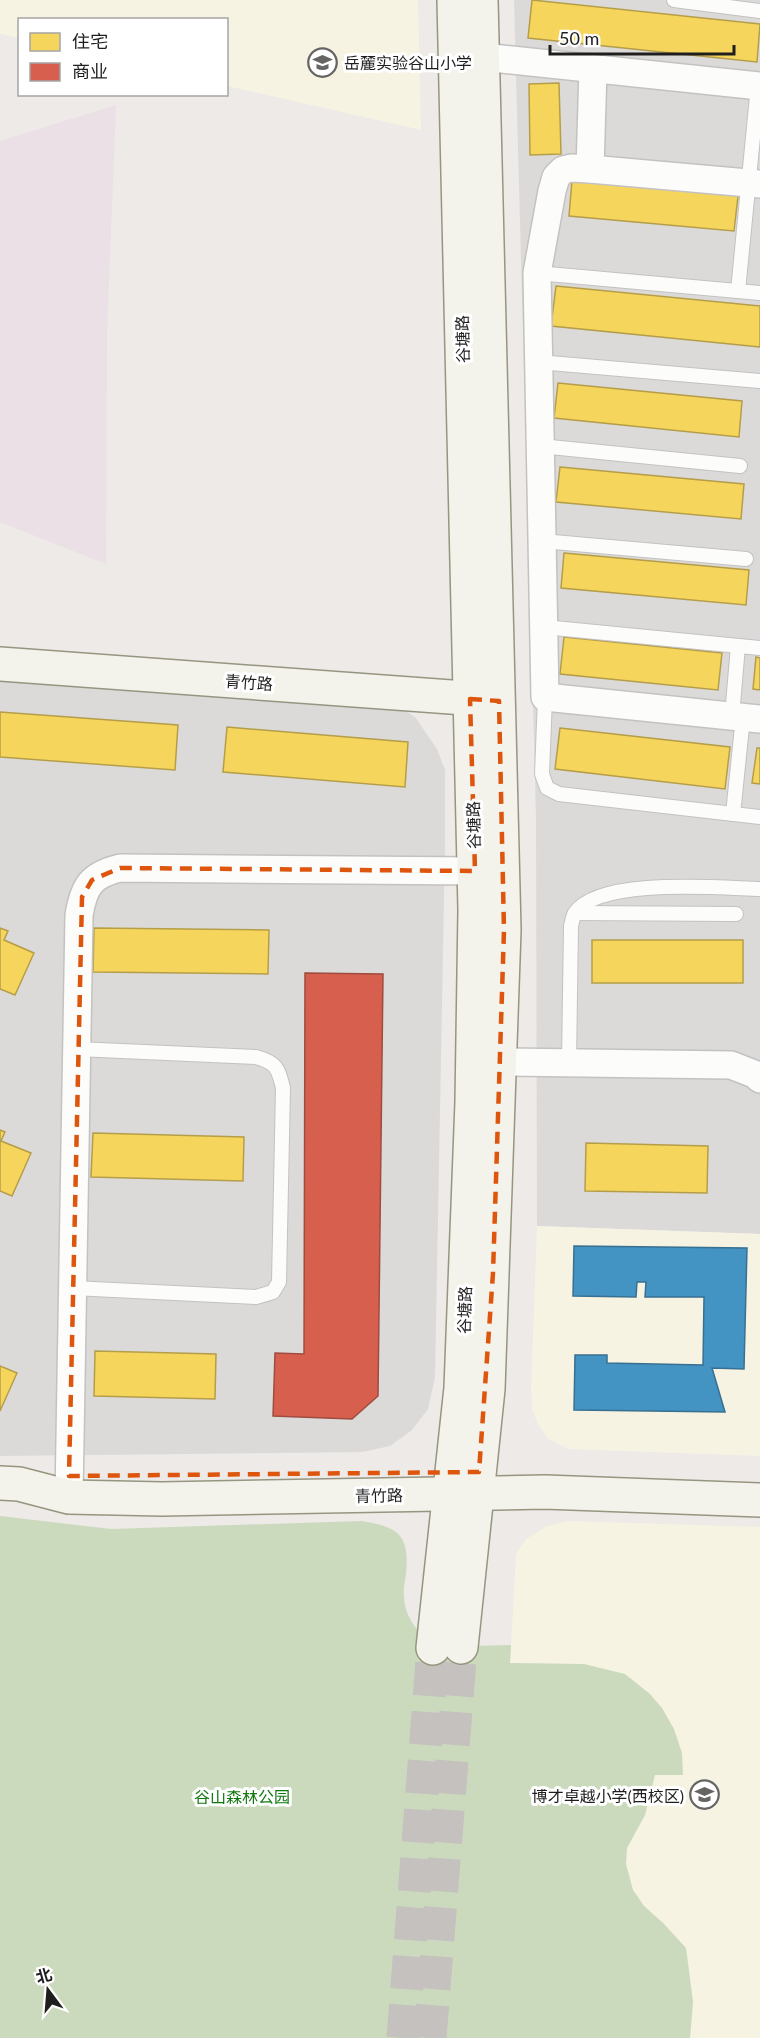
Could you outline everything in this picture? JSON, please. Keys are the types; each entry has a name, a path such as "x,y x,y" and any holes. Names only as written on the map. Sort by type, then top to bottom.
{"main road":[{"name":"谷塘路","path":"454,0 485,695 504,930 488,1389 464,1483"},
{"name":"谷塘路","path":"447,1647 464,1483 461,1388 472,1102 475,870 485,695 481,0"},
{"name":"青竹路","path":"0,655 485,695"},
{"name":"青竹路","path":"0,664 485,695"},
{"name":"青竹路","path":"464,1483 545,1471 760,1478"},
{"name":"青竹路","path":"0,1473 69,1486"},
{"name":"青竹路","path":"0,1483 69,1486 161,1478 464,1483 545,1492 760,1500"}],"street":[{"path":"483,57 759,86"},
{"path":"590,169 593,69"},
{"path":"745,717 545,697 537,273 556,177 563,170 590,169 754,183"},
{"path":"69,1486 81,906 82,897 92,880 105,872 120,868 475,870"},
{"path":"501,1062 731,1065 754,1074 760,1079"}],"lane":[{"path":"674,0 760,11"},
{"path":"738,291 754,183 759,86"},
{"path":"537,273 760,293"},
{"path":"538,362 760,381"},
{"path":"540,446 740,466"},
{"path":"542,541 746,559"},
{"path":"544,627 760,648"},
{"path":"733,814 745,717 738,646"},
{"path":"545,697 542,774 547,788 559,794 760,818"},
{"path":"569,1063 571,926 575,913 586,903 603,894 626,890 654,887 760,889"},
{"path":"575,913 736,914"},
{"path":"72,1288 256,1297 273,1292 279,1282 280,1259 283,1088 278,1071 271,1061 256,1057 77,1048"}],"highlighted area":[{"path":"470,699 499,701 504,930 493,1273 479,1472 69,1476 82,897 92,880 120,868 475,871"}],"shaded area":[{"name":"岳麓实验谷山小学","path":"0,0 418,0 421,130 228,86 228,18 18,18 18,38 0,34"},
{"path":"514,0 760,0 760,1234 537,1226 536,816"},
{"path":"116,105 107,330 106,564 0,522 0,141"},
{"path":"0,674 403,709 415,717 437,749 445,770 445,844 435,1377 428,1409 412,1430 390,1446 362,1452 0,1456"},
{"path":"537,1226 760,1234 760,1456 569,1449 548,1439 532,1410"},
{"name":"博才卓越小学(西校区)","path":"569,1521 760,1527 760,2038 690,2038 693,2002 686,1948 644,1906 633,1890 628,1876 627,1848 645,1815 655,1774 683,1774 584,1664 510,1663 516,1554 526,1539 547,1526"}],"green space":[{"name":"谷山森林公园","path":"0,1516 111,1529 361,1521 374,1523 393,1530 403,1541 407,1560 405,1605 414,1625 433,1647 511,1645 510,1663 584,1664 625,1674 650,1694 662,1708 674,1729 682,1753 683,1775 655,1775 645,1815 627,1848 626,1864 633,1890 644,1906 686,1948 693,2002 690,2038 0,2038"}],"building: 住宅":[{"path":"532,0 760,24 757,62 528,38"},
{"path":"559,83 561,154 530,155 529,84"},
{"path":"572,180 738,196 734,231 569,216"},
{"path":"556,286 760,306 760,347 551,326"},
{"path":"558,383 742,401 739,437 554,418"},
{"path":"560,467 744,484 741,519 556,502"},
{"path":"564,553 749,570 746,605 561,588"},
{"path":"564,637 722,653 718,690 560,674"},
{"path":"756,657 760,658 760,690 753,689"},
{"path":"0,712 178,725 175,770 0,757"},
{"path":"227,727 408,742 405,787 223,772"},
{"path":"560,728 730,747 725,789 555,769"},
{"path":"757,748 760,748 760,784 752,783"},
{"path":"0,928 8,931 4,940 34,953 15,995 0,989"},
{"path":"94,928 269,930 268,974 93,972"},
{"path":"592,940 743,940 743,983 592,983"},
{"path":"0,1130 5,1132 1,1141 31,1153 12,1196 0,1191"},
{"path":"93,1133 244,1137 243,1181 91,1177"},
{"path":"586,1143 708,1146 707,1193 585,1191"},
{"path":"95,1351 216,1354 215,1399 94,1396"},
{"path":"0,1366 17,1373 0,1411"}],"building: 商业":[{"path":"305,973 383,974 378,1396 352,1419 273,1416 275,1353 304,1354"}],"building: 学校":[{"path":"574,1246 747,1248 744,1369 712,1368 725,1412 574,1410 575,1355 607,1355 607,1363 703,1365 704,1297 645,1297 646,1282 637,1282 636,1297 573,1296"}],"tunnel":[{"path":"430,2038 461,1647"},
{"path":"403,2038 433,1648"}],"place":[{"name":"岳麓实验谷山小学","path":"323,62"},
{"name":"博才卓越小学(西校区)","path":"705,1795"}]}
